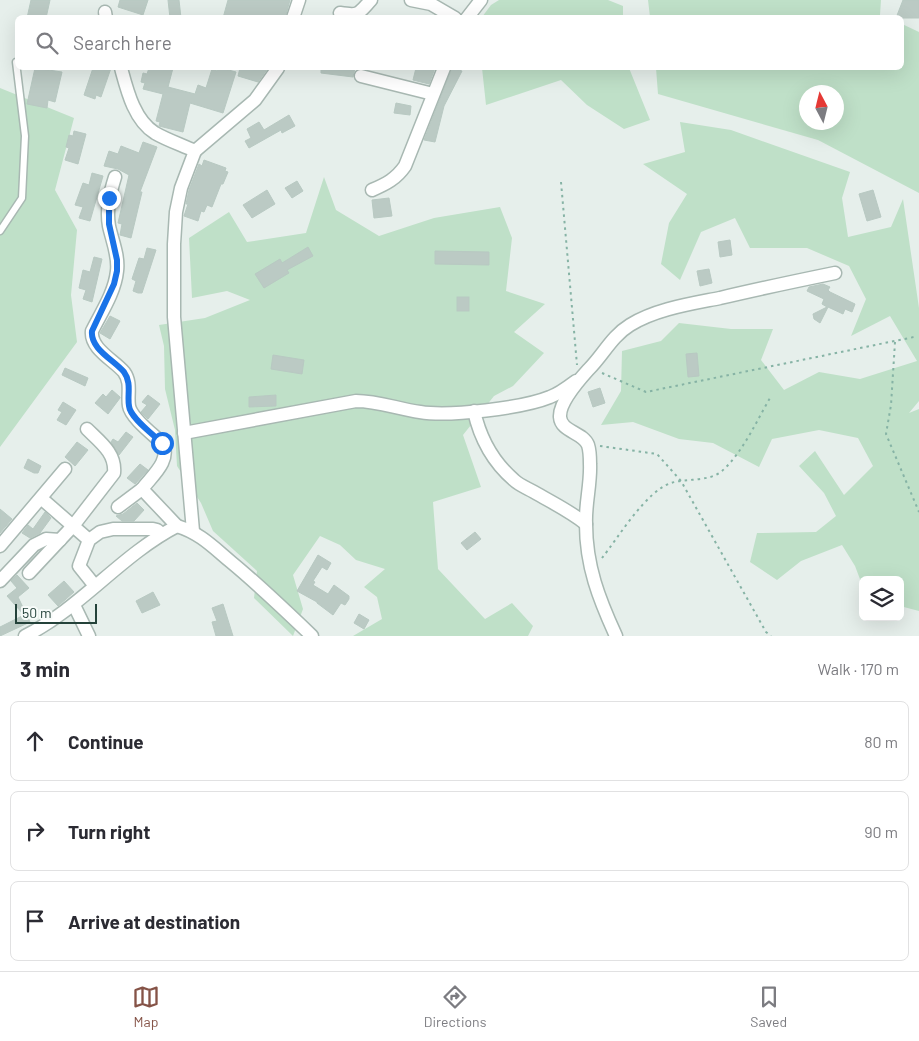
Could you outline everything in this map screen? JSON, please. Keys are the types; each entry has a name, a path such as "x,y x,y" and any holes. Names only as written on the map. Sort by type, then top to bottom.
{"street":[{"path":"295,15 299,0"},
{"path":"340,13 354,15 359,13 371,0"},
{"path":"411,0 431,4 450,15"},
{"path":"469,15 481,0"},
{"path":"122,70 129,96 144,124 154,132 195,151"},
{"path":"193,531 174,317 176,212 181,188 195,151 255,100 277,70"},
{"path":"372,190 394,179 405,166 443,70"},
{"path":"361,76 433,94"},
{"path":"115,177 109,198 108,212 117,260 117,271 114,284 91,337 94,344 127,376 129,407 132,414 162,443 165,448 166,458 142,489 118,507"},
{"path":"184,433 356,401 371,401 421,413 474,411 541,401 578,380 609,343 630,325 655,314 700,302 834,273"},
{"path":"578,380 562,406 559,415 565,427 588,444 591,474 586,524 591,572 600,602 616,636"},
{"path":"474,411 483,441 495,461 514,481 574,514 586,524"},
{"path":"29,573 73,526 114,473 115,465 108,450 87,429"},
{"path":"0,546 65,469"},
{"path":"142,489 177,526 193,531 259,585 312,636"},
{"path":"42,498 89,540"},
{"path":"25,636 65,612 162,534 177,526"},
{"path":"95,586 79,566 89,540 100,532 113,529 153,529 162,534"},
{"path":"0,581 34,545 46,539 60,540"},
{"path":"74,605 89,636"}],"lane":[{"path":"0,230 22,198 25,136 17,70"}],"path":[{"path":"561,182 578,380"},
{"path":"590,368 646,392 914,337"},
{"path":"895,341 891,405 886,434 919,512"},
{"path":"591,572 651,496 669,484 711,477 721,472 737,454 770,398"},
{"path":"588,444 657,454 681,481 766,632 771,636"}],"green space":[{"path":"499,0 608,0 623,6 623,15 484,15 491,5"},
{"path":"648,0 881,0 880,15 650,15"},
{"path":"904,25 919,32 919,193 818,140 658,94 656,70 904,70"},
{"path":"482,70 630,70 650,120 624,129 587,105 561,80 486,105"},
{"path":"0,88 74,118 55,190 77,230 71,295 77,342 0,447"},
{"path":"680,122 731,130 850,172 842,198 848,237 891,227 903,199 919,308 919,401 909,413 919,409 919,611 904,607 904,576 859,576 842,545 801,561 777,580 750,562 757,533 816,532 836,516 824,493 799,466 815,451 844,495 873,466 858,438 819,430 772,439 759,467 713,443 679,439 633,422 601,425 621,391 622,351 661,341 679,323 731,329 773,329 761,360 784,390 819,372 860,379 917,361 890,316 851,336 866,299 849,266 807,248 750,248 735,218 701,232 680,280 661,264 669,223 687,194 643,164 685,152"},
{"path":"324,177 336,210 379,236 434,218 500,207 512,238 506,291 545,304 514,332 544,353 513,386 494,396 463,435 481,487 433,502 438,569 485,619 512,603 533,626 528,636 353,636 382,619 377,597 364,587 385,569 356,560 340,545 320,536 293,575 303,609 293,636 254,598 257,571 213,531 201,503 177,466 175,430 165,389 164,346 159,325 205,318 250,300 227,291 192,298 189,238 229,212 247,242 306,233"}],"building":[{"path":"31,0 50,0 47,15 28,15"},
{"path":"120,0 148,0 143,15 118,7"},
{"path":"168,0 179,0 181,15 170,15"},
{"path":"228,0 290,0 286,15 224,15"},
{"path":"903,0 919,0 919,18 904,18 904,15 897,15"},
{"path":"35,70 62,72 55,102 48,100 47,108 27,104"},
{"path":"92,70 110,70 101,97 96,95 95,99 84,95"},
{"path":"148,70 172,70 168,87 195,94 198,85 206,88 212,70 236,72 223,113 190,103 183,132 159,126 160,122 156,121 163,94 143,89 145,83 141,82 143,73 147,74"},
{"path":"240,70 267,70 258,82 238,76"},
{"path":"321,70 355,70 353,77 321,73"},
{"path":"416,70 434,70 429,84 413,80"},
{"path":"451,70 462,71 444,106 435,142 424,140"},
{"path":"396,103 411,106 410,115 394,113"},
{"path":"289,115 295,126 282,133 281,130 249,148 245,141 251,138 247,129 259,122 264,130"},
{"path":"74,131 86,134 78,164 65,160 69,148 66,147 69,135 73,136"},
{"path":"143,142 157,147 140,192 142,192 131,238 120,235 122,224 118,223 129,175 118,169 104,166 109,151 118,154 121,146 139,153"},
{"path":"204,160 226,168 225,171 228,172 212,207 207,205 204,212 201,211 198,221 184,216 188,204 186,204 189,190 199,164 202,166"},
{"path":"92,173 103,176 90,221 79,218 83,207 75,205 83,183 89,185"},
{"path":"297,181 303,191 292,198 285,188"},
{"path":"267,190 275,204 252,218 243,205"},
{"path":"873,190 881,217 867,221 859,194"},
{"path":"389,198 392,216 374,218 372,200"},
{"path":"730,240 732,255 720,257 718,242"},
{"path":"308,247 313,256 287,270 289,273 264,288 255,274 280,259 282,263"},
{"path":"147,248 156,250 142,293 138,293 133,291 136,281 132,279 139,258 144,259"},
{"path":"435,251 489,252 489,265 435,264"},
{"path":"94,257 102,259 92,302 83,299 86,290 79,288 83,270 90,272"},
{"path":"709,269 712,283 700,286 697,271"},
{"path":"823,284 830,287 828,290 830,292 855,304 852,312 845,309 843,314 828,307 820,323 814,319 813,314 827,307 822,304 824,299 807,291 809,287"},
{"path":"457,297 469,297 469,311 457,311"},
{"path":"110,316 120,321 110,339 100,333"},
{"path":"697,353 699,376 688,377 686,354"},
{"path":"273,355 304,360 302,374 271,369"},
{"path":"65,368 88,378 85,386 62,375"},
{"path":"600,388 605,403 593,407 588,392"},
{"path":"112,390 120,398 108,414 95,403 103,394 106,397"},
{"path":"148,395 160,404 148,419 141,412 147,405 142,402"},
{"path":"276,395 276,406 249,407 249,397"},
{"path":"63,402 76,410 66,425 57,420 62,412 58,410"},
{"path":"126,432 133,437 119,455 111,442 113,439 118,442"},
{"path":"77,442 88,450 75,466 65,457"},
{"path":"28,459 41,466 38,473 24,468"},
{"path":"140,464 148,470 135,484 127,478"},
{"path":"137,503 144,510 134,521 122,521 116,516 123,514"},
{"path":"0,509 12,519 0,533"},
{"path":"45,512 51,518 40,533 30,538 22,533 28,525 33,529"},
{"path":"475,532 481,539 467,550 461,543"},
{"path":"318,555 331,563 327,570 322,567 313,581 315,582 313,585 328,594 334,585 349,596 345,605 341,603 333,615 317,602 297,591"},
{"path":"17,575 29,588 18,597 30,622 0,636 0,627 24,615 7,596 17,588 11,581"},
{"path":"64,581 74,592 58,606 48,595"},
{"path":"153,592 160,605 142,613 136,601"},
{"path":"223,604 233,636 216,636 212,622 217,621 212,608"},
{"path":"359,614 369,620 364,629 354,623"}],"route":[{"path":"109,198 109,224 117,260 117,271 114,284 91,337 94,344 127,376 129,407 132,414 162,443"}]}
